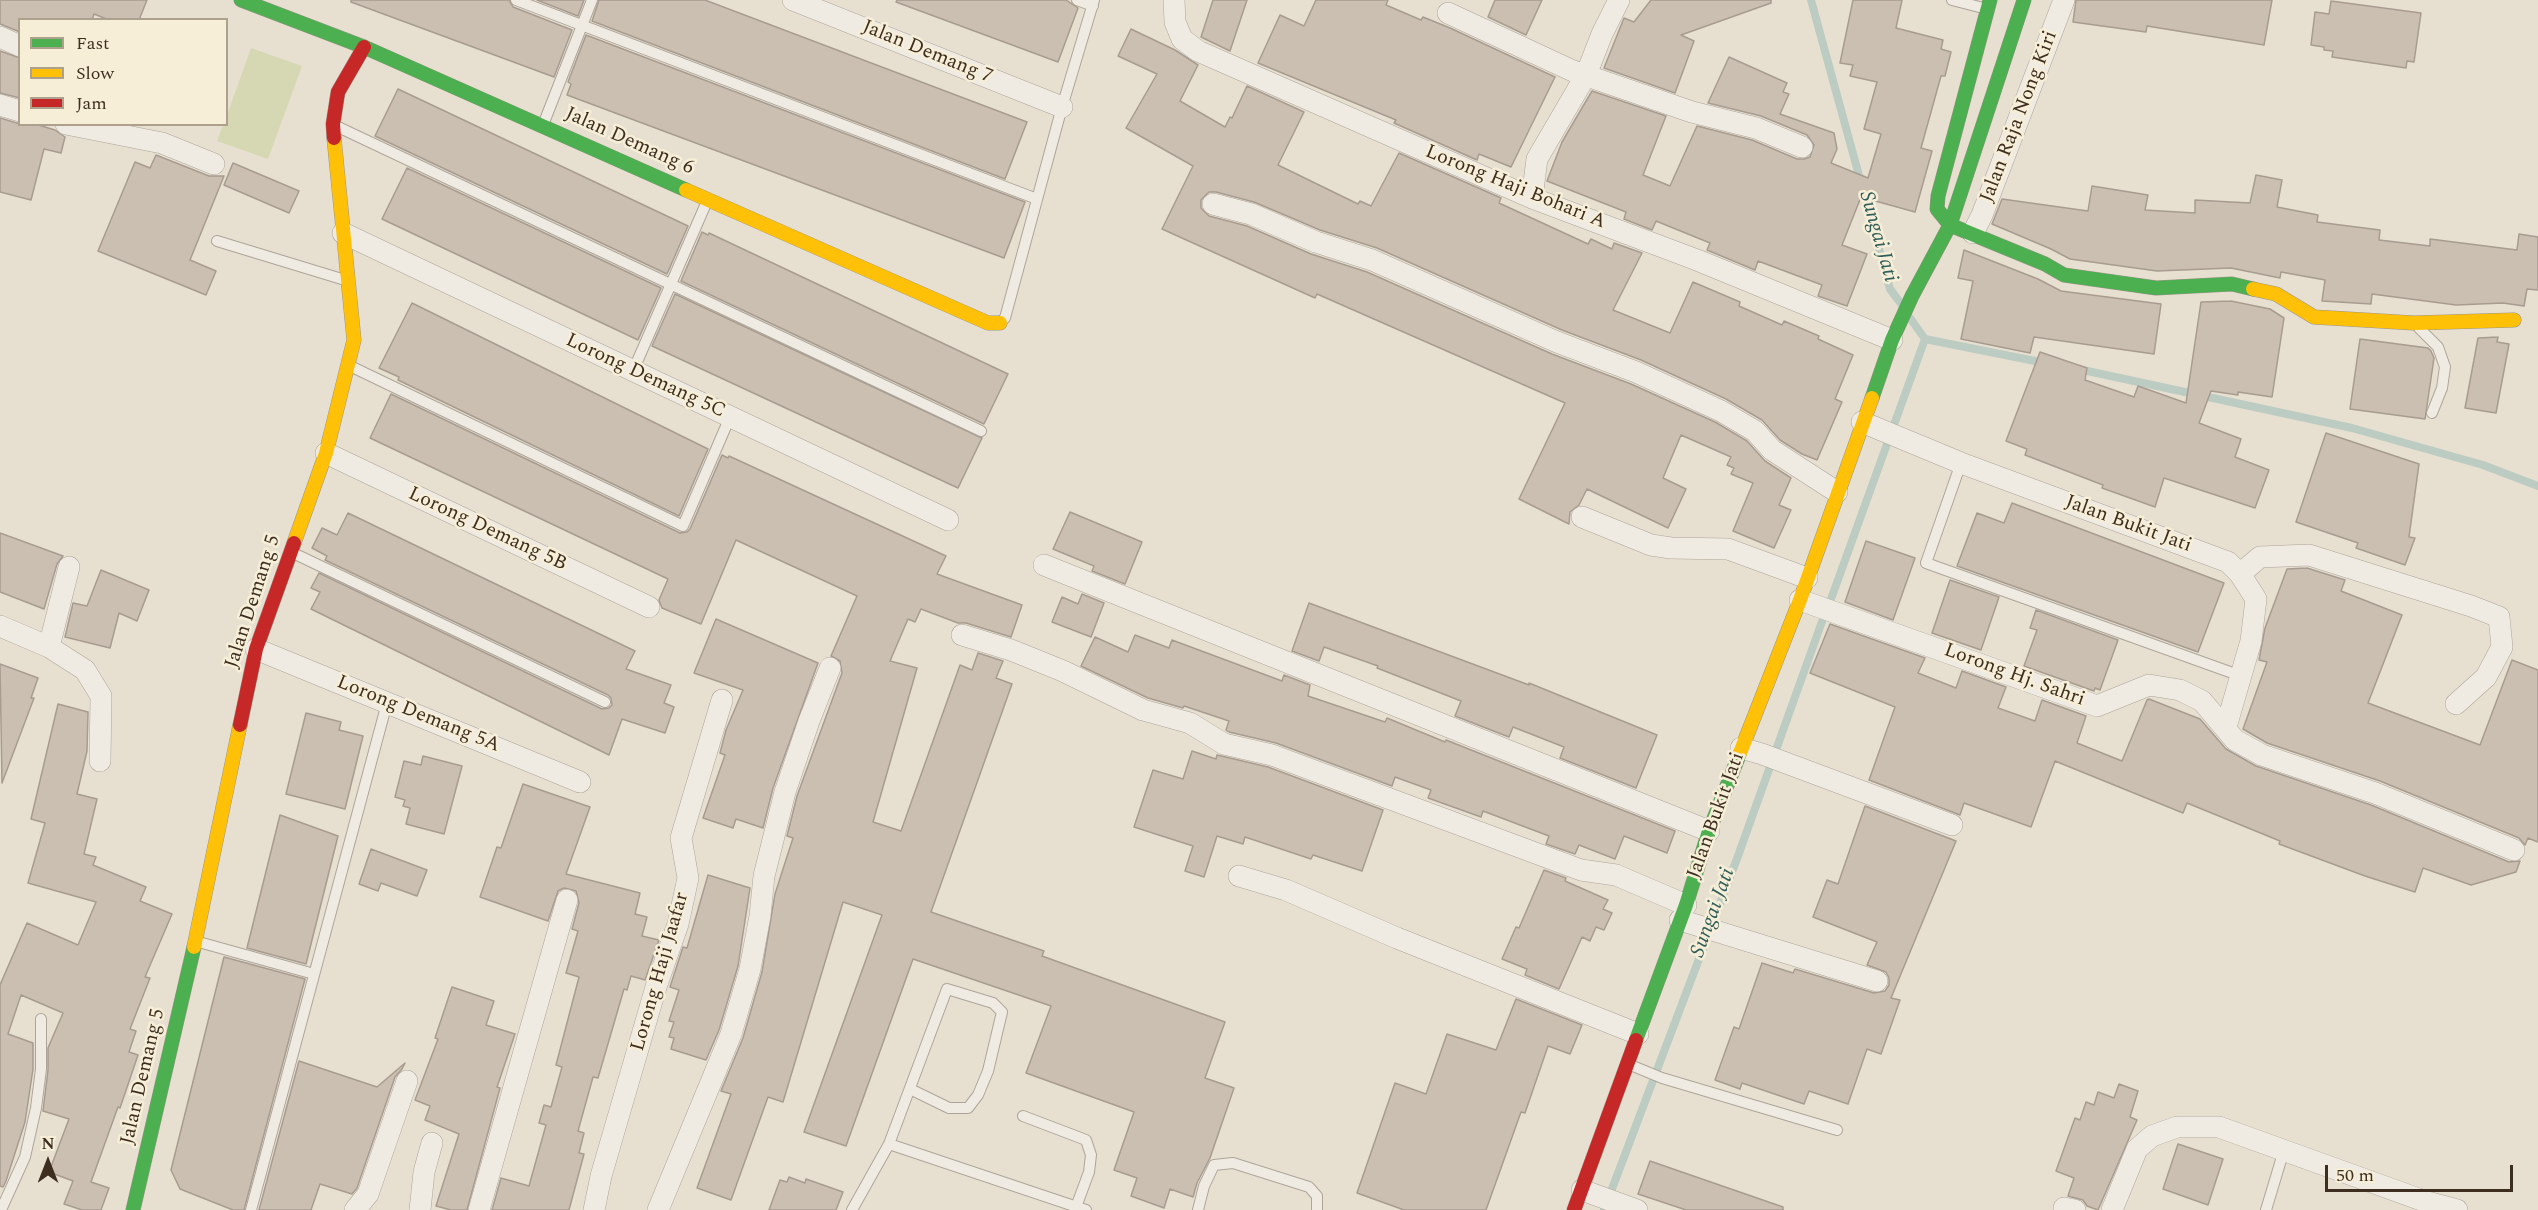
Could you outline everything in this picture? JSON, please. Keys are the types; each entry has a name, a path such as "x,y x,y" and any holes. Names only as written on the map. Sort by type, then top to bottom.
{"street":[{"name":"Jalan Demang 6","path":"242,0 364,46 988,323 999,323"},
{"name":"Jalan Demang 7","path":"793,0 1062,107"},
{"name":"Lorong Haji Bohari A","path":"1174,0 1175,22 1182,39 1198,51 1532,198 1895,335"},
{"path":"1532,198 1537,159 1586,75 1619,0"},
{"name":"Jalan Bukit Jati","path":"1574,1210 1598,1197 1628,1064 1638,1034 1688,917 1708,831 1800,600 1895,335 1912,296 1950,225 2024,0"},
{"name":"Jalan Raja Nong Kiri","path":"1973,233 1982,215 2064,0"},
{"path":"1989,5 1938,196 1937,209 1950,225 2045,264 2064,275 2156,288 2232,284 2276,294 2314,317 2414,323 2514,320"},
{"path":"1448,13 1586,75 1692,112 1756,128 1802,147"},
{"path":"0,37 18,45"},
{"name":"Jalan Demang 5","path":"136,1208 256,649 326,453 354,340 333,124 338,92 364,46"},
{"path":"0,105 18,110"},
{"path":"76,126 162,143 214,164"},
{"path":"1213,204 1251,214 1316,242 1372,260 1557,342 1636,372 1721,411 1755,431 1772,450 1837,492"},
{"name":"Lorong Demang 5C","path":"343,233 948,520"},
{"name":"Jalan Bukit Jati","path":"1862,422 1960,463 2228,562 2240,574 2256,599 2251,640 2226,727"},
{"name":"Lorong Demang 5B","path":"326,453 649,607"},
{"path":"1582,517 1651,545 1671,548 1728,549 1807,578"},
{"path":"2240,574 2260,557 2309,555 2462,603 2499,617 2502,647 2486,677 2456,705"},
{"path":"1044,565 1708,831"},
{"path":"49,647 69,567"},
{"name":"Lorong Hj. Sahri","path":"1800,600 2097,706 2149,685 2180,690 2202,701 2235,740 2262,755 2375,793 2514,850"},
{"path":"0,626 49,647 85,670 101,696 100,761"},
{"path":"962,635 1011,650 1063,671 1143,710 1190,723 1224,744 1272,755 1581,870 1616,875 1720,933 1877,981"},
{"name":"Lorong Demang 5A","path":"256,649 580,782"},
{"path":"658,1210 731,1035 750,969 760,916 764,876 785,792 830,668"},
{"name":"Lorong Haji Jaafar","path":"594,1210 601,1176 678,924 688,878 681,838 722,700"},
{"path":"1741,748 1952,825"},
{"path":"1239,876 1286,890 1397,938 1638,1034"},
{"path":"479,1210 567,900"},
{"path":"355,1210 368,1194 406,1081"},
{"path":"2112,1210 2137,1149 2152,1136 2177,1127 2219,1127 2427,1202 2457,1210"},
{"path":"420,1210 424,1172 432,1143"},
{"path":"1598,1197 1636,1210"}],"lane":[{"path":"516,0 1037,199"},
{"path":"543,125 592,0"},
{"path":"999,323 1005,318 1062,107 1093,3 1077,0"},
{"path":"1952,0 1989,5"},
{"path":"333,124 981,431"},
{"path":"633,371 708,199"},
{"path":"218,241 348,281"},
{"path":"2414,323 2438,347 2445,367 2442,388 2432,413"},
{"path":"348,364 683,526 729,417"},
{"path":"1960,463 1926,563 2241,676"},
{"path":"291,552 605,702"},
{"path":"251,1210 387,703"},
{"path":"195,941 314,974"},
{"path":"852,1210 889,1144 946,989 993,1003 1002,1012 988,1071 978,1095 968,1108 949,1108 910,1089"},
{"path":"1,1210 25,1156 36,1108 41,1069 40,1019"},
{"path":"1628,1064 1662,1078 1837,1130"},
{"path":"889,1144 1081,1208 1091,1155 1086,1140 1023,1116"},
{"path":"2266,1210 2284,1150"},
{"path":"1198,1210 1204,1186 1214,1165 1233,1163 1309,1187 1317,1196 1317,1210"}],"green space":[{"path":"251,48 302,66 268,159 217,141 223,126 228,126 228,112"}],"building":[{"path":"0,0 147,0 140,18 104,18 94,14 93,18 18,18 18,31 0,24"},
{"path":"351,0 509,0 513,7 572,30 554,77 351,2"},
{"path":"537,0 584,0 578,16"},
{"path":"599,0 705,0 1027,122 1005,179 592,21"},
{"path":"897,0 1066,0 1078,8 1058,62 896,2"},
{"path":"1213,0 1247,0 1230,51 1201,37"},
{"path":"1316,0 1388,0 1386,5 1421,20 1423,17 1450,28 1555,77 1511,167 1479,154 1477,160 1394,123 1396,120 1258,63 1280,15 1304,26"},
{"path":"1495,0 1542,0 1526,35 1488,17"},
{"path":"1651,0 1771,0 1771,3 1681,35 1694,41 1675,93 1604,68 1624,18 1634,22"},
{"path":"1853,0 1902,0 1896,28 1943,40 1941,49 1951,52 1945,76 1941,76 1921,148 1932,151 1915,212 1861,197 1842,245 1867,254 1847,306 1818,296 1822,285 1758,261 1755,270 1707,250 1710,243 1656,221 1652,230 1624,219 1626,212 1547,181 1562,142 1592,91 1666,116 1643,175 1670,186 1697,126 1752,140 1797,159 1810,157 1814,145 1807,135 1761,116 1708,103 1729,57 1787,83 1783,92 1789,94 1780,114 1834,133 1837,149 1831,163 1868,178 1881,134 1864,129 1877,82 1850,76 1853,65 1840,63"},
{"path":"2076,0 2272,0 2264,45 2147,26 2146,32 2073,22"},
{"path":"2331,1 2421,13 2414,62 2407,61 2406,68 2332,57 2333,51 2311,45 2315,12 2329,14"},
{"path":"1131,29 1175,50 1198,65 1180,101 1225,127 1230,117 1232,118 1247,86 1304,112 1278,165 1358,204 1360,201 1371,206 1399,153 1501,198 1499,203 1588,244 1591,239 1612,249 1614,243 1642,253 1613,310 1670,333 1693,282 1740,302 1739,306 1782,325 1784,321 1819,336 1818,339 1853,355 1835,399 1842,402 1817,460 1802,454 1780,440 1762,420 1726,399 1641,360 1562,330 1377,248 1320,230 1254,202 1216,192 1209,192 1201,200 1201,208 1209,216 1247,226 1311,254 1367,272 1552,354 1631,384 1715,422 1747,441 1765,461 1791,478 1779,505 1791,510 1774,548 1733,531 1753,483 1731,474 1734,468 1727,465 1731,457 1681,435 1663,478 1686,489 1668,528 1587,489 1579,505 1570,512 1569,524 1519,499 1565,403 1317,294 1315,298 1162,229 1193,166 1126,128 1157,74 1118,56"},
{"path":"586,35 1025,202 1004,258 567,95 571,84 568,82"},
{"path":"0,51 18,57 18,98 0,93"},
{"path":"398,89 688,226 667,274 375,136"},
{"path":"0,118 18,123 18,126 42,126 55,130 65,137 61,153 44,149 31,200 0,192"},
{"path":"156,155 209,176 224,176 190,260 216,271 206,295 98,251 135,162 150,168"},
{"path":"233,163 299,191 289,213 224,185"},
{"path":"407,168 661,288 638,340 382,219"},
{"path":"2256,175 2282,180 2277,207 2318,215 2317,222 2380,230 2379,240 2430,246 2430,239 2517,250 2519,234 2538,237 2538,290 2527,289 2524,306 2503,303 2456,305 2372,294 2371,304 2322,301 2325,280 2281,272 2280,278 2231,268 2157,271 2070,259 1992,224 2002,199 2088,211 2092,186 2148,195 2145,210 2195,213 2195,200 2250,203"},
{"path":"702,232 708,235 709,233 1008,374 984,424 681,281"},
{"path":"1964,250 2038,279 2061,291 2161,304 2154,354 2034,337 2030,353 1961,339 1973,281 1958,278"},
{"path":"675,294 982,438 958,488 652,346"},
{"path":"2231,301 2270,309 2284,318 2272,397 2211,391 2199,423 2241,439 2235,457 2269,470 2255,508 2164,478 2155,507 2102,488 2103,485 2025,455 2027,449 2006,441 2040,352 2087,368 2085,380 2134,397 2138,386 2186,403 2201,302"},
{"path":"412,303 708,449 679,516 398,380 399,377 379,368"},
{"path":"2498,337 2497,342 2509,344 2496,413 2465,408 2478,338"},
{"path":"2360,339 2428,348 2431,351 2434,358 2425,419 2350,409"},
{"path":"391,394 680,533 690,529 722,455 728,458 729,456 946,556 937,574 1022,605 1011,637 966,623 958,623 921,609 915,622 908,619 890,661 917,668 873,822 901,831 960,665 972,670 978,653 1003,661 996,678 1012,684 931,912 1044,951 1042,956 1225,1022 1205,1078 1234,1088 1210,1158 1197,1183 1193,1197 1170,1189 1164,1208 1131,1196 1137,1178 1114,1170 1134,1112 1026,1073 1051,1006 913,959 846,1146 804,1132 882,915 843,902 783,1102 768,1097 731,1200 697,1188 731,1094 721,1091 743,1038 762,972 775,894 793,838 787,836 797,796 842,673 840,661 831,656 857,596 736,540 701,624 662,608 659,600 668,579 370,438"},
{"path":"2326,433 2419,464 2409,537 2415,538 2405,565 2356,548 2358,543 2296,522"},
{"path":"2012,503 2224,583 2198,652 1957,566 1977,513 2004,523"},
{"path":"1070,512 1142,542 1125,584 1092,571 1094,566 1053,549"},
{"path":"348,513 635,651 626,669 671,685 664,703 674,707 665,733 622,719 609,755 311,609 320,592 311,588 319,573 602,709 612,705 608,695 325,560 327,556 312,548 322,528 337,535"},
{"path":"0,533 63,556 57,564 44,609 0,592"},
{"path":"1866,541 1915,558 1893,620 1845,602"},
{"path":"2307,568 2345,580 2341,591 2402,615 2368,703 2480,745 2512,660 2538,670 2538,842 2528,838 2525,845 2519,838 2380,781 2267,743 2243,729 2267,662 2259,660 2265,628 2287,569"},
{"path":"101,570 149,590 137,621 119,613 110,648 65,637 73,603 87,606"},
{"path":"1950,580 1999,597 1981,650 1932,633"},
{"path":"1082,594 1104,603 1091,637 1052,622 1062,597 1078,604"},
{"path":"1309,603 1529,685 1529,683 1657,735 1636,788 1560,758 1564,747 1513,727 1509,737 1455,716 1461,701 1377,668 1378,666 1324,647 1319,661 1292,651"},
{"path":"2036,610 2118,640 2100,690 2095,688 2094,691 2024,666 2037,630 2030,628"},
{"path":"716,619 818,663 773,788 763,828 736,819 733,828 703,818 725,755 720,753 726,730 743,690 694,673"},
{"path":"1830,624 1925,658 1918,673 1956,688 1962,671 2006,687 1998,708 2035,721 2042,700 2086,716 2077,743 2122,761 2149,699 2200,719 2226,749 2256,766 2371,805 2509,862 2520,861 2516,872 2471,885 2423,868 2415,892 2279,844 2280,841 2187,803 2183,813 2055,761 2031,827 1964,803 1960,815 1869,780 1895,707 1810,673"},
{"path":"1135,635 1169,648 1172,640 1282,681 1284,675 1310,685 1308,696 1385,722 1387,718 1675,831 1667,853 1624,836 1615,859 1579,845 1575,854 1546,844 1549,836 1483,811 1481,817 1428,798 1431,790 1395,777 1392,786 1276,743 1229,732 1226,730 1229,721 1184,706 1183,708 1148,698 1081,666 1095,637 1128,652"},
{"path":"0,664 38,678 31,698 34,698 2,783"},
{"path":"58,704 88,712 87,751 77,794 97,799 84,854 96,857 93,865 146,887 140,901 172,914 145,977 150,978 130,1029 136,1031 129,1052 138,1055 91,1182 109,1188 101,1210 82,1210 64,1204 73,1181 49,1172 69,1119 43,1111 48,1048 63,1013 21,995 8,1034 33,1043 33,1069 25,1122 6,1181 3,1187 0,1186 0,985 27,923 78,945 96,902 28,883 45,823 31,819"},
{"path":"306,713 341,722 339,730 363,736 345,809 286,794"},
{"path":"1192,751 1216,759 1217,755 1268,767 1383,810 1362,871 1313,855 1311,859 1245,837 1243,844 1217,836 1204,877 1185,871 1193,846 1134,827 1153,770 1183,779"},
{"path":"423,756 462,766 444,834 406,824 410,808 403,806 405,800 395,797 404,761 421,765"},
{"path":"523,784 590,807 566,874 640,893 635,914 647,917 642,936 659,940 645,980 631,976 627,990 624,989 598,1078 593,1077 578,1131 584,1133 579,1153 584,1154 569,1210 492,1210 501,1178 529,1186 546,1125 539,1123 544,1105 551,1107 562,1067 556,1065 579,977 566,973 578,931 572,929 579,903 576,891 564,888 558,891 548,921 480,897 497,847 501,848"},
{"path":"1865,806 1956,841 1891,998 1900,1000 1881,1054 1867,1049 1848,1104 1809,1091 1804,1104 1742,1083 1740,1089 1715,1080 1734,1027 1739,1029 1762,963 1793,973 1795,969 1874,993 1885,991 1889,985 1886,972 1867,965 1877,942 1813,917 1827,880 1838,884"},
{"path":"280,815 338,836 306,964 247,948"},
{"path":"371,849 427,870 417,896 381,883 378,891 359,884"},
{"path":"1544,870 1566,878 1565,881 1608,900 1603,909 1612,913 1604,930 1596,927 1590,941 1582,937 1559,989 1525,975 1527,969 1502,959 1516,927 1519,928"},
{"path":"708,875 750,888 738,966 719,1030 706,1060 671,1049 674,1038 669,1037 674,1022 669,1021 679,990 670,987 683,947 687,948"},
{"path":"224,957 305,979 244,1210 233,1210 180,1189 171,1170"},
{"path":"452,987 494,1001 486,1025 515,1034 497,1087 500,1088 467,1210 451,1210 436,1206 459,1134 425,1120 430,1106 415,1100 438,1039 435,1038"},
{"path":"1516,999 1582,1025 1570,1054 1548,1046 1525,1113 1521,1112 1486,1210 1404,1210 1357,1193 1395,1083 1426,1094 1447,1034 1496,1050"},
{"path":"299,1061 377,1087 405,1063 395,1077 357,1188 352,1194 320,1184 311,1210 259,1210"},
{"path":"2119,1084 2138,1091 2130,1117 2137,1120 2098,1210 2087,1206 2083,1200 2068,1196 2074,1178 2056,1171 2075,1118 2080,1120 2086,1102 2094,1105 2098,1092 2114,1098"},
{"path":"2178,1144 2223,1159 2208,1205 2163,1189"},
{"path":"1650,1161 1783,1207 1783,1210 1686,1210 1638,1194"},
{"path":"789,1177 805,1183 806,1179 843,1192 836,1210 769,1210 780,1180 787,1182"}],"waterway":[{"name":"Sungai Jati","path":"1811,0 1890,289 1902,305"},
{"name":"Sungai Jati","path":"1910,318 1925,339"},
{"path":"1925,339 2045,363"},
{"name":"Sungai Jati","path":"1831,599 1925,339"},
{"path":"2078,369 2352,428 2483,465 2538,486"},
{"name":"Sungai Jati","path":"1604,1210 1738,856 1824,616"}],"traffic: fast":[{"path":"241,0 364,47 686,190"},
{"path":"1990,0 1938,196 1937,209 1950,225 2045,264 2064,275 2156,288 2232,284 2253,289"},
{"path":"1872,398 1892,340 1912,296 1950,225 2024,0"},
{"path":"1636,1040 1686,905 1709,831 1740,753"},
{"path":"133,1210 194,947"}],"traffic: slow":[{"path":"294,543 326,453 354,340 334,138"},
{"path":"686,190 988,323 1000,323"},
{"path":"2253,289 2276,294 2314,317 2414,323 2514,320"},
{"path":"1740,753 1800,600 1872,398"},
{"path":"194,947 240,725"}],"traffic: jam":[{"path":"334,138 333,124 338,92 364,47"},
{"path":"240,725 256,649 294,543"},
{"path":"1574,1210 1636,1040"}]}
